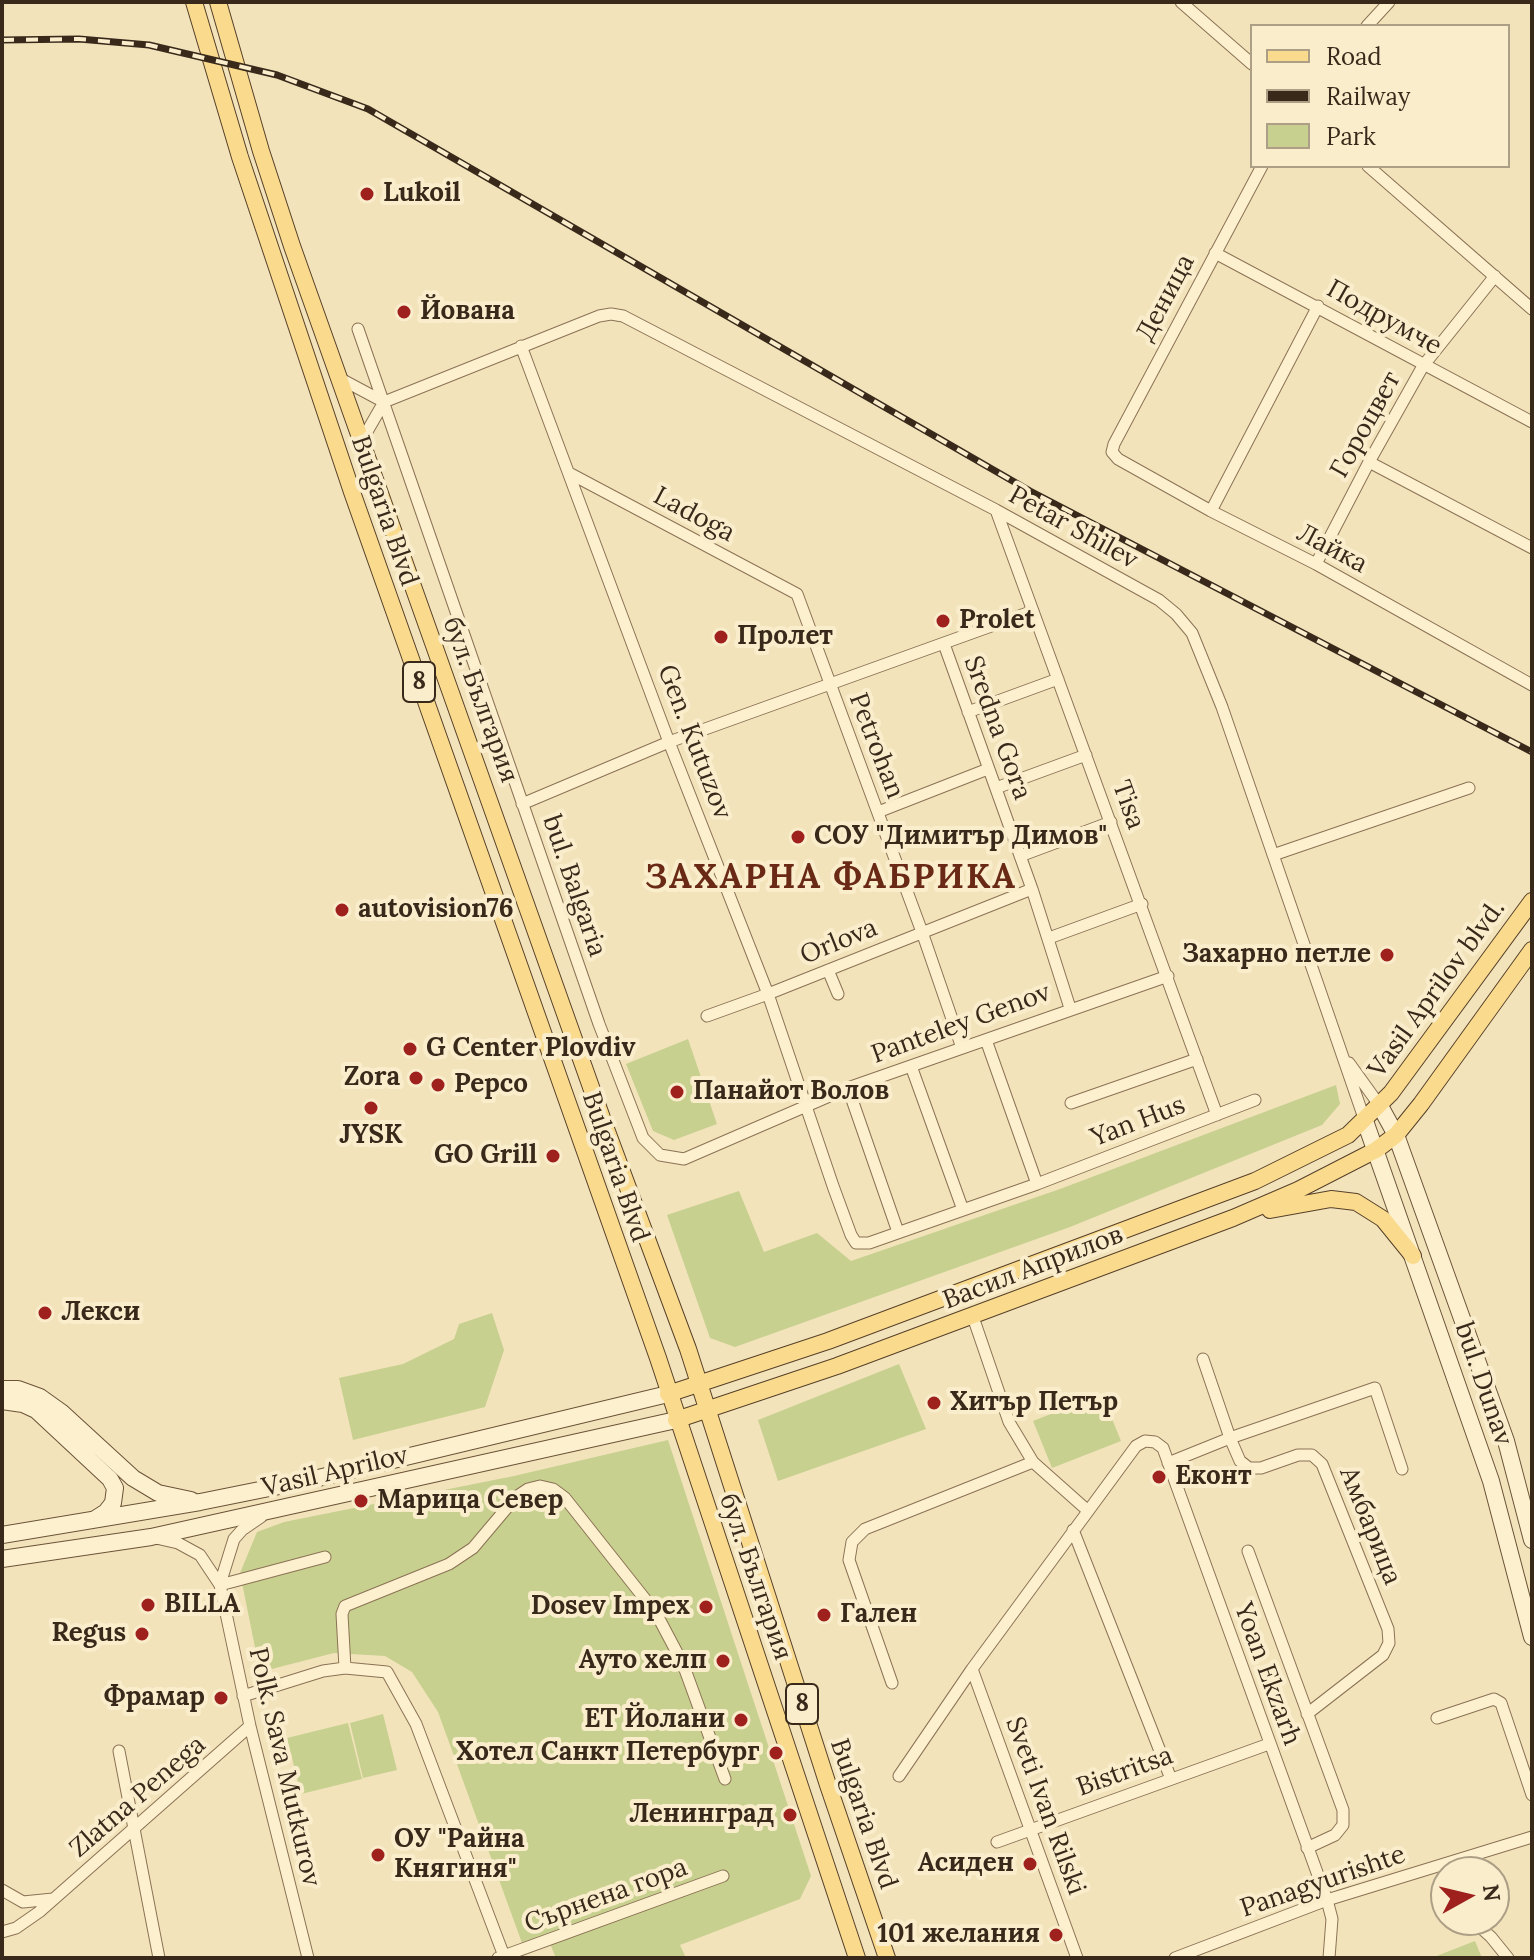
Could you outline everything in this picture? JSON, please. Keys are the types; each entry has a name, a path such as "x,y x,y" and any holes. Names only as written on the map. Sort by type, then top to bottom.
{"main road":[{"name":"Bulgaria Blvd","path":"194,2 240,157 332,434 658,1358 668,1394"},
{"name":"бул. България","path":"218,2 261,151 361,442 708,1410"},
{"path":"458,796 486,787"},
{"name":"Vasil Aprilov blvd.","path":"1380,1106 1532,901"},
{"name":"Vasil Aprilov blvd.","path":"1396,1135 1532,950"},
{"name":"Васил Априлов","path":"668,1394 828,1341 1255,1181 1348,1135 1380,1106"},
{"name":"bul. Dunav","path":"1380,1106 1396,1135 1506,1441 1532,1540"},
{"name":"bul. Dunav","path":"1365,1121 1491,1481 1532,1637"},
{"name":"Васил Априлов","path":"676,1420 973,1317 1233,1218 1298,1190 1376,1150 1396,1135"},
{"path":"1233,1218 1313,1201 1345,1200 1375,1212 1413,1256"},
{"path":"2,1389 18,1389 40,1397 145,1486 158,1493 200,1502"},
{"name":"бул. България","path":"668,1394 857,1958"},
{"name":"Vasil Aprilov","path":"2,1535 200,1502 329,1476 668,1394"},
{"path":"2,1401 23,1404 41,1414 110,1479 115,1488 113,1503 106,1512 90,1521"},
{"name":"Bulgaria Blvd","path":"708,1410 794,1682 887,1958"},
{"name":"Vasil Aprilov","path":"2,1559 151,1537 676,1420"}],"street":[{"path":"1181,2 1250,62"},
{"path":"1369,24 1389,2"},
{"name":"Деница","path":"1112,452 1261,168"},
{"path":"1370,168 1532,309"},
{"name":"Подрумче","path":"1215,253 1532,422"},
{"name":"Гороцвет","path":"1316,564 1423,366 1495,276"},
{"path":"1211,511 1318,306"},
{"name":"Petar Shilev","path":"384,402 599,316 623,316 996,510 1159,600 1192,633 1222,707 1365,1121"},
{"name":"bul. Balgaria","path":"358,329 522,804 643,1138 660,1155 684,1159"},
{"name":"Gen. Kutuzov","path":"521,346 669,742 768,994 846,1223 856,1243"},
{"path":"339,378 384,402 361,442"},
{"name":"Лайка","path":"1112,452 1118,459 1211,511 1316,564 1532,685"},
{"path":"1369,462 1532,548"},
{"name":"Ladoga","path":"571,474 797,594"},
{"name":"Tisa","path":"996,510 1217,1115"},
{"name":"Petrohan","path":"797,594 962,1048"},
{"path":"522,804 669,742 1033,611"},
{"name":"Sredna Gora","path":"944,644 1049,938 1070,1008"},
{"path":"968,712 1058,679"},
{"path":"996,788 1086,755"},
{"path":"878,812 988,769"},
{"path":"1273,855 1469,788"},
{"path":"1020,856 1111,822"},
{"name":"Orlova","path":"707,1016 1032,889"},
{"path":"1049,938 1142,904"},
{"path":"828,970 838,994"},
{"name":"Panteley Genov","path":"684,1159 848,1088 1168,976"},
{"path":"986,1040 1037,1184"},
{"name":"Petar Shilev","path":"1341,1053 1380,1106"},
{"path":"1071,1103 1197,1059"},
{"path":"911,1066 963,1210"},
{"path":"848,1088 898,1232"},
{"name":"Yan Hus","path":"856,1243 869,1243 1037,1184 1255,1100"},
{"path":"973,1317 1009,1422 1033,1462 1087,1510"},
{"name":"Амбарица","path":"1203,1359 1240,1461 1249,1468 1261,1468 1298,1455 1312,1455 1322,1464 1388,1629 1389,1643 1383,1655 1307,1714"},
{"path":"899,1776 972,1669 1136,1446 1145,1441 1155,1442 1163,1448 1168,1463 1375,1388 1402,1469"},
{"path":"892,1683 849,1560 852,1542 865,1529 1033,1462"},
{"name":"Yoan Ekzarh","path":"1168,1463 1327,1900 1332,1919 1329,1958"},
{"path":"345,1668 342,1614 345,1606 449,1564 473,1548 516,1497 540,1486 553,1489 565,1498 656,1613 683,1664 725,1779"},
{"path":"220,1585 234,1539 251,1523 271,1512"},
{"path":"1073,1530 1171,1779"},
{"path":"151,1537 178,1543 200,1555 220,1585"},
{"path":"1248,1551 1343,1810 1343,1825 1335,1835 1307,1848"},
{"path":"220,1585 325,1557"},
{"name":"Polk. Sava Mutkurov","path":"220,1585 250,1726 308,1958"},
{"name":"Сърнена гора","path":"243,1696 323,1671 345,1668 387,1672 403,1698 452,1813 500,1957 723,1876"},
{"name":"Sveti Ivan Rilski","path":"972,1669 1077,1958"},
{"path":"1437,1718 1494,1699 1501,1703 1532,1795"},
{"name":"Zlatna Penega","path":"2,1932 23,1924 54,1899 250,1726"},
{"name":"Bistritsa","path":"997,1842 1269,1744"},
{"path":"119,1751 159,1958"},
{"name":"Panagyurishte","path":"1484,1856 1532,1837"},
{"name":"Panagyurishte","path":"1175,1958 1327,1900 1430,1874"},
{"path":"2,1890 23,1902 54,1899"},
{"path":"1490,1936 1508,1958"}],"green space":[{"path":"688,1039 717,1124 674,1140 653,1131 626,1064"},
{"path":"1336,1085 1340,1104 1322,1125 1070,1227 735,1347 710,1338 667,1215 739,1191 764,1252 817,1233 851,1261 1060,1189"},
{"path":"492,1313 504,1350 485,1407 353,1440 339,1378 403,1364 454,1339 459,1324"},
{"path":"899,1364 926,1429 778,1481 758,1420"},
{"path":"1102,1394 1121,1441 1052,1468 1033,1421"},
{"path":"668,1440 811,1876 800,1899 680,1945 686,1958 556,1958 546,1934 522,1943 438,1712 412,1672 385,1656 334,1653 260,1672 240,1573 257,1532 284,1522 514,1476"},
{"path":"383,1714 397,1770 363,1778 350,1723"},
{"path":"348,1723 362,1779 301,1794 287,1738"},
{"path":"1475,1941 1482,1958 1434,1958 1434,1957"}],"railway":[{"path":"2,40 79,39 149,45 277,75 368,109 1030,491 1532,752"}],"place":[{"name":"Lukoil","path":"367,194"},
{"name":"Йована","path":"404,312"},
{"name":"Prolet","path":"943,621"},
{"name":"Пролет","path":"721,637"},
{"name":"СОУ \"Димитър Димов\"","path":"798,837"},
{"name":"autovision76","path":"342,910"},
{"name":"Захарно петле","path":"1387,955"},
{"name":"G Center Plovdiv","path":"410,1049"},
{"name":"Zora","path":"416,1078"},
{"name":"Pepco","path":"438,1085"},
{"name":"Панайот Волов","path":"677,1092"},
{"name":"JYSK","path":"371,1108"},
{"name":"GO Grill","path":"553,1156"},
{"name":"Лекси","path":"45,1313"},
{"name":"Хитър Петър","path":"934,1403"},
{"name":"Еконт","path":"1159,1477"},
{"name":"Марица Север","path":"361,1501"},
{"name":"BILLA","path":"148,1605"},
{"name":"Dosev Impex","path":"706,1607"},
{"name":"Гален","path":"824,1615"},
{"name":"Regus","path":"142,1634"},
{"name":"Ауто хелп","path":"723,1661"},
{"name":"Фрамар","path":"221,1698"},
{"name":"ЕТ Йолани","path":"741,1720"},
{"name":"Хотел Санкт Петербург","path":"776,1753"},
{"name":"Ленинград","path":"790,1815"},
{"name":"ОУ \"Райна Княгиня\"","path":"378,1855"},
{"name":"Асиден","path":"1030,1864"},
{"name":"101 желания","path":"1056,1935"}],"district":[{"name":"ЗАХАРНА ФАБРИКА","path":"831,878"}]}
